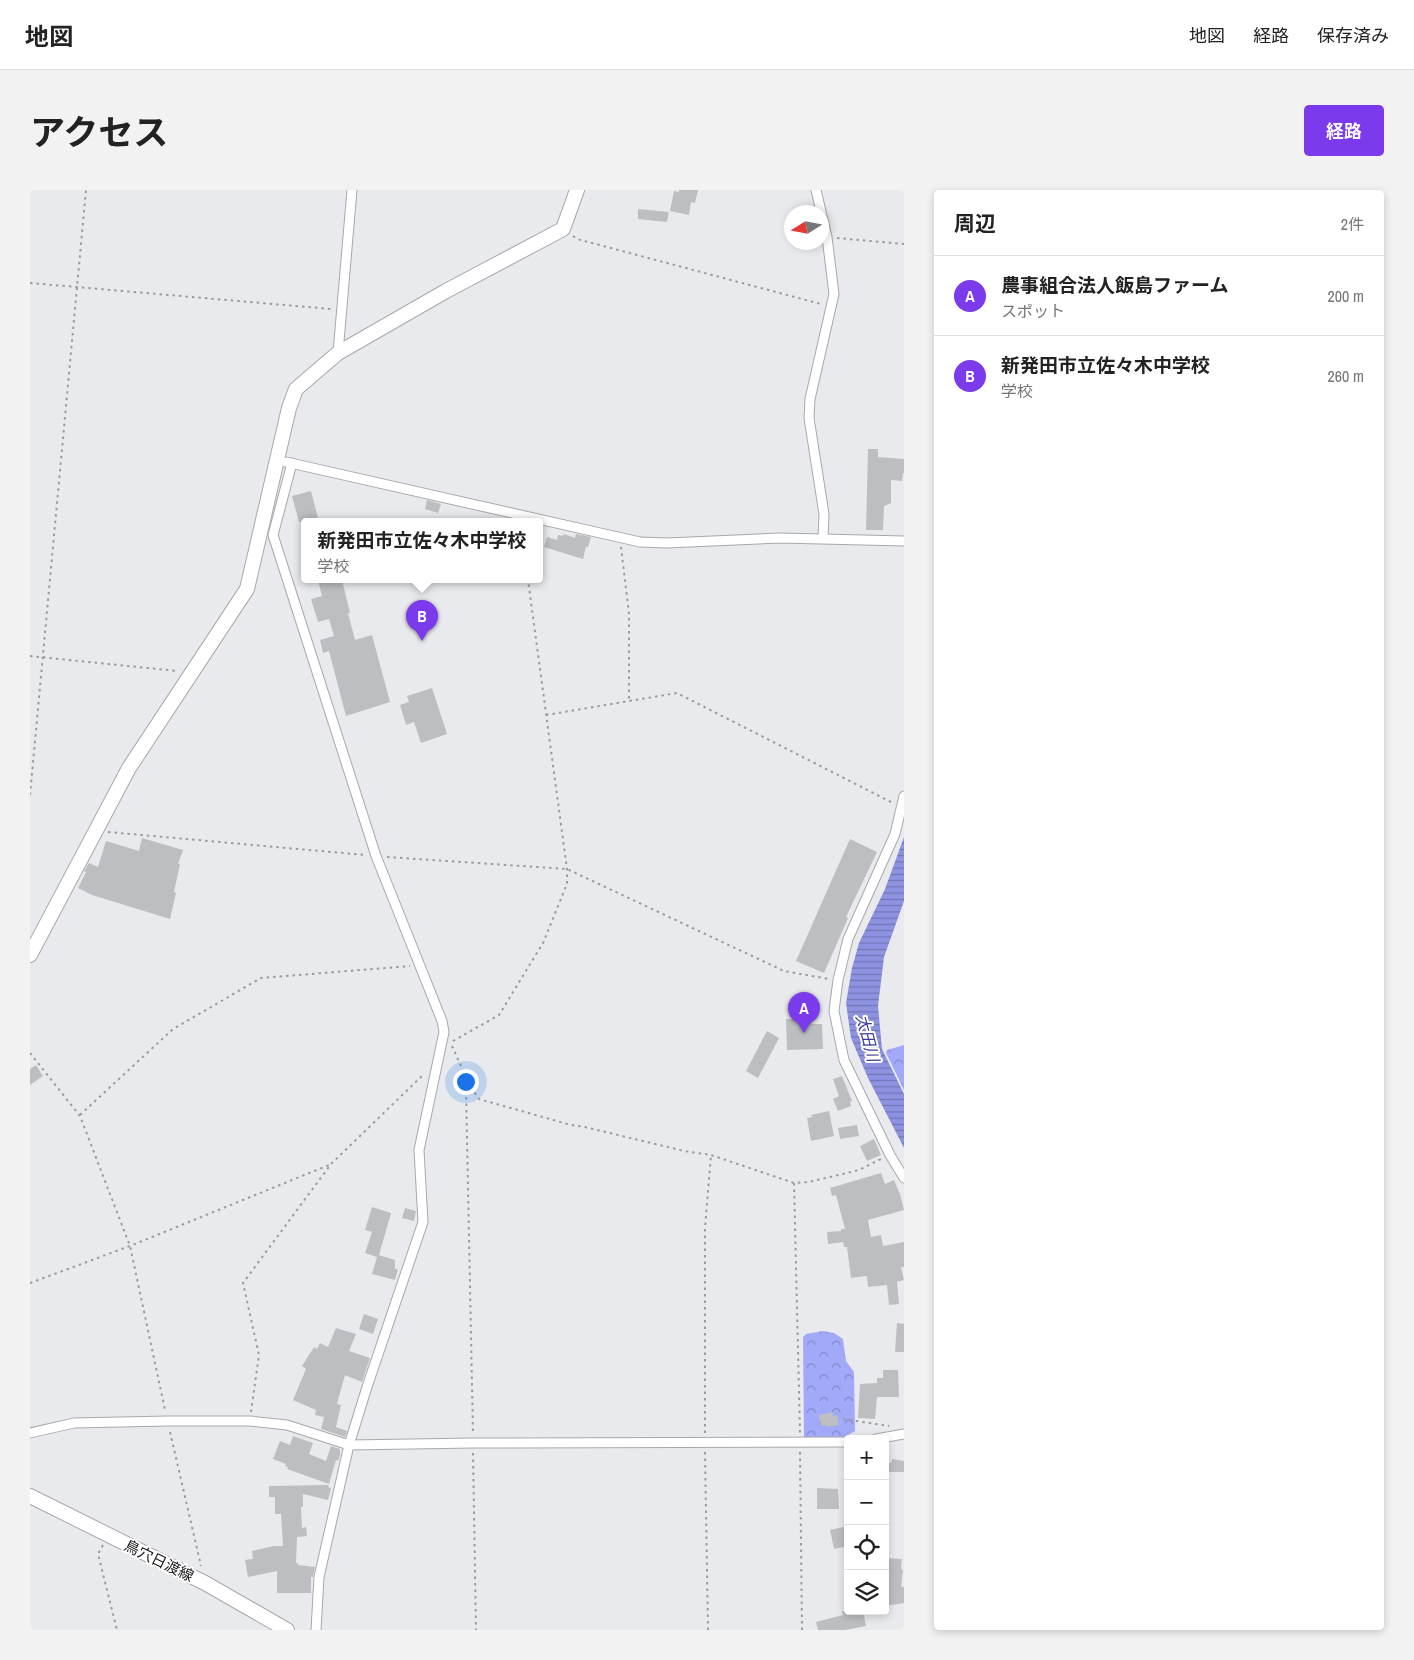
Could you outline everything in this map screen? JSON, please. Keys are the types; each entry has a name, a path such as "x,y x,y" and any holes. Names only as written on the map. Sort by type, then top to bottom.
{"street":[{"path":"338,352 352,190"},
{"path":"30,955 129,768 247,589 276,461 296,389 338,352 446,291 563,229 577,190"},
{"path":"816,190 820,205"},
{"path":"823,538 824,514 808,418 810,399 834,294 829,246"},
{"path":"276,461 292,463 533,518"},
{"path":"292,463 273,535 376,856 420,965 444,1032 419,1150 423,1222 349,1445 319,1577 316,1630"},
{"path":"543,520 640,542 668,543 780,538 904,541"},
{"path":"904,796 895,834 848,939 838,980 834,1011 844,1060 890,1155 904,1178"},
{"path":"30,1434 74,1423 168,1420 250,1421 287,1425 349,1445 844,1442"},
{"path":"889,1437 904,1434"},
{"name":"鳥穴日渡線","path":"30,1496 205,1583 287,1630"}],"path":[{"path":"30,795 86,190"},
{"path":"563,229 577,239 831,306"},
{"path":"829,237 904,244"},
{"path":"30,283 341,310"},
{"path":"620,538 629,614 629,701"},
{"path":"528,583 567,869 567,884 544,943 499,1015 451,1042 470,1086 479,1100 571,1126 585,1127 684,1152 711,1155 794,1183 809,1182 859,1170 890,1155"},
{"path":"30,656 191,673"},
{"path":"546,715 677,693 902,807"},
{"path":"96,831 376,856 567,869 784,970 838,980"},
{"path":"80,1116 173,1029 261,978 420,965"},
{"path":"30,1053 80,1116 130,1246 205,1583"},
{"path":"250,1421 259,1354 243,1283 331,1164 424,1074"},
{"path":"470,1086 466,1089 476,1630"},
{"path":"708,1630 705,1442 705,1228 711,1155"},
{"path":"30,1284 130,1246 331,1164"},
{"path":"794,1183 802,1630"},
{"path":"843,1418 890,1425 889,1437"},
{"path":"108,1536 98,1554 117,1630"}],"green space":[{"path":"904,1045 904,1090 886,1053 887,1050"},
{"path":"823,1331 834,1333 843,1339 846,1361 854,1372 855,1431 844,1435 844,1437 804,1438 803,1337 806,1334"}],"water":[{"name":"太田川","path":"904,837 904,901 884,957 878,1006 882,1049 904,1094 904,1148 868,1078 851,1038 846,1003 852,968 859,943 885,889"}],"building":[{"path":"679,190 698,190 695,203 691,202 689,215 670,211 674,191 679,192"},
{"path":"638,209 669,212 667,222 638,219"},
{"path":"868,449 878,449 878,457 904,459 902,481 891,480 891,503 884,506 883,530 866,530"},
{"path":"311,491 318,518 301,518 301,522 299,522 292,496"},
{"path":"427,500 441,504 438,513 425,509"},
{"path":"564,534 575,538 576,534 591,537 583,559 544,547 547,537 557,540 558,535 563,536"},
{"path":"319,583 343,583 355,640 372,635 390,702 346,716 329,651 323,653 320,640 334,636 329,619 318,622 311,599 322,596"},
{"path":"432,688 447,734 421,743 414,722 406,725 400,705 409,702 407,696"},
{"path":"142,838 183,850 178,864 180,864 174,892 176,893 170,919 92,895 78,888 89,863 98,867 106,841 139,851"},
{"path":"850,839 877,852 846,917 848,918 824,973 796,961"},
{"path":"812,1018 812,1024 822,1024 823,1049 787,1050 786,1019"},
{"path":"767,1031 779,1038 758,1078 746,1071"},
{"path":"36,1065 43,1076 30,1085 30,1069"},
{"path":"842,1076 852,1101 850,1102 851,1106 838,1111 833,1099 839,1096 833,1079"},
{"path":"829,1111 834,1136 811,1141 807,1118 812,1117 811,1115"},
{"path":"857,1125 859,1136 840,1139 838,1128"},
{"path":"874,1139 881,1155 867,1161 860,1146"},
{"path":"881,1173 885,1184 894,1180 904,1210 868,1220 871,1237 881,1235 883,1246 904,1242 904,1267 901,1267 904,1280 897,1282 899,1304 889,1305 887,1285 868,1287 867,1276 851,1278 847,1247 844,1247 843,1242 828,1244 827,1232 845,1229 836,1195 832,1196 830,1188"},
{"path":"372,1207 391,1213 379,1255 395,1260 395,1269 398,1269 395,1280 372,1274 377,1257 365,1253 372,1232 365,1230"},
{"path":"405,1208 416,1211 414,1221 402,1218"},
{"path":"364,1314 378,1319 373,1334 359,1329"},
{"path":"897,1323 904,1324 904,1352 895,1352"},
{"path":"336,1328 356,1334 349,1351 370,1358 362,1382 345,1375 337,1404 341,1405 336,1427 347,1431 345,1437 321,1429 324,1417 315,1415 316,1410 293,1400 306,1369 302,1366 314,1347 317,1349 320,1343 328,1347"},
{"path":"883,1370 898,1370 899,1397 877,1397 875,1419 858,1418 860,1384 877,1383 877,1378 883,1378"},
{"path":"833,1412 833,1416 837,1415 839,1425 821,1426 819,1415"},
{"path":"293,1436 313,1443 309,1454 326,1461 331,1446 340,1449 340,1455 338,1461 336,1460 329,1484 287,1469 286,1464 273,1459 280,1441 290,1445"},
{"path":"892,1459 904,1461 904,1472 889,1472 889,1462 891,1463"},
{"path":"329,1485 328,1487 331,1488 328,1500 303,1494 303,1507 301,1507 302,1528 306,1527 307,1536 297,1537 296,1563 298,1565 315,1567 313,1577 311,1577 311,1593 277,1593 277,1571 248,1577 245,1560 253,1559 252,1551 283,1546 281,1514 275,1514 275,1497 269,1497 269,1486"},
{"path":"817,1488 838,1489 839,1509 817,1509"},
{"path":"844,1527 844,1547 834,1549 830,1530"},
{"path":"889,1558 902,1559 901,1587 904,1587 904,1603 889,1605"},
{"path":"842,1611 844,1611 844,1615 864,1615 866,1626 845,1630 818,1630 816,1622 843,1615"}],"place":[{"name":"新発田市立佐々木中学校","path":"422,641"},
{"name":"農事組合法人飯島ファーム","path":"804,1033"}]}
